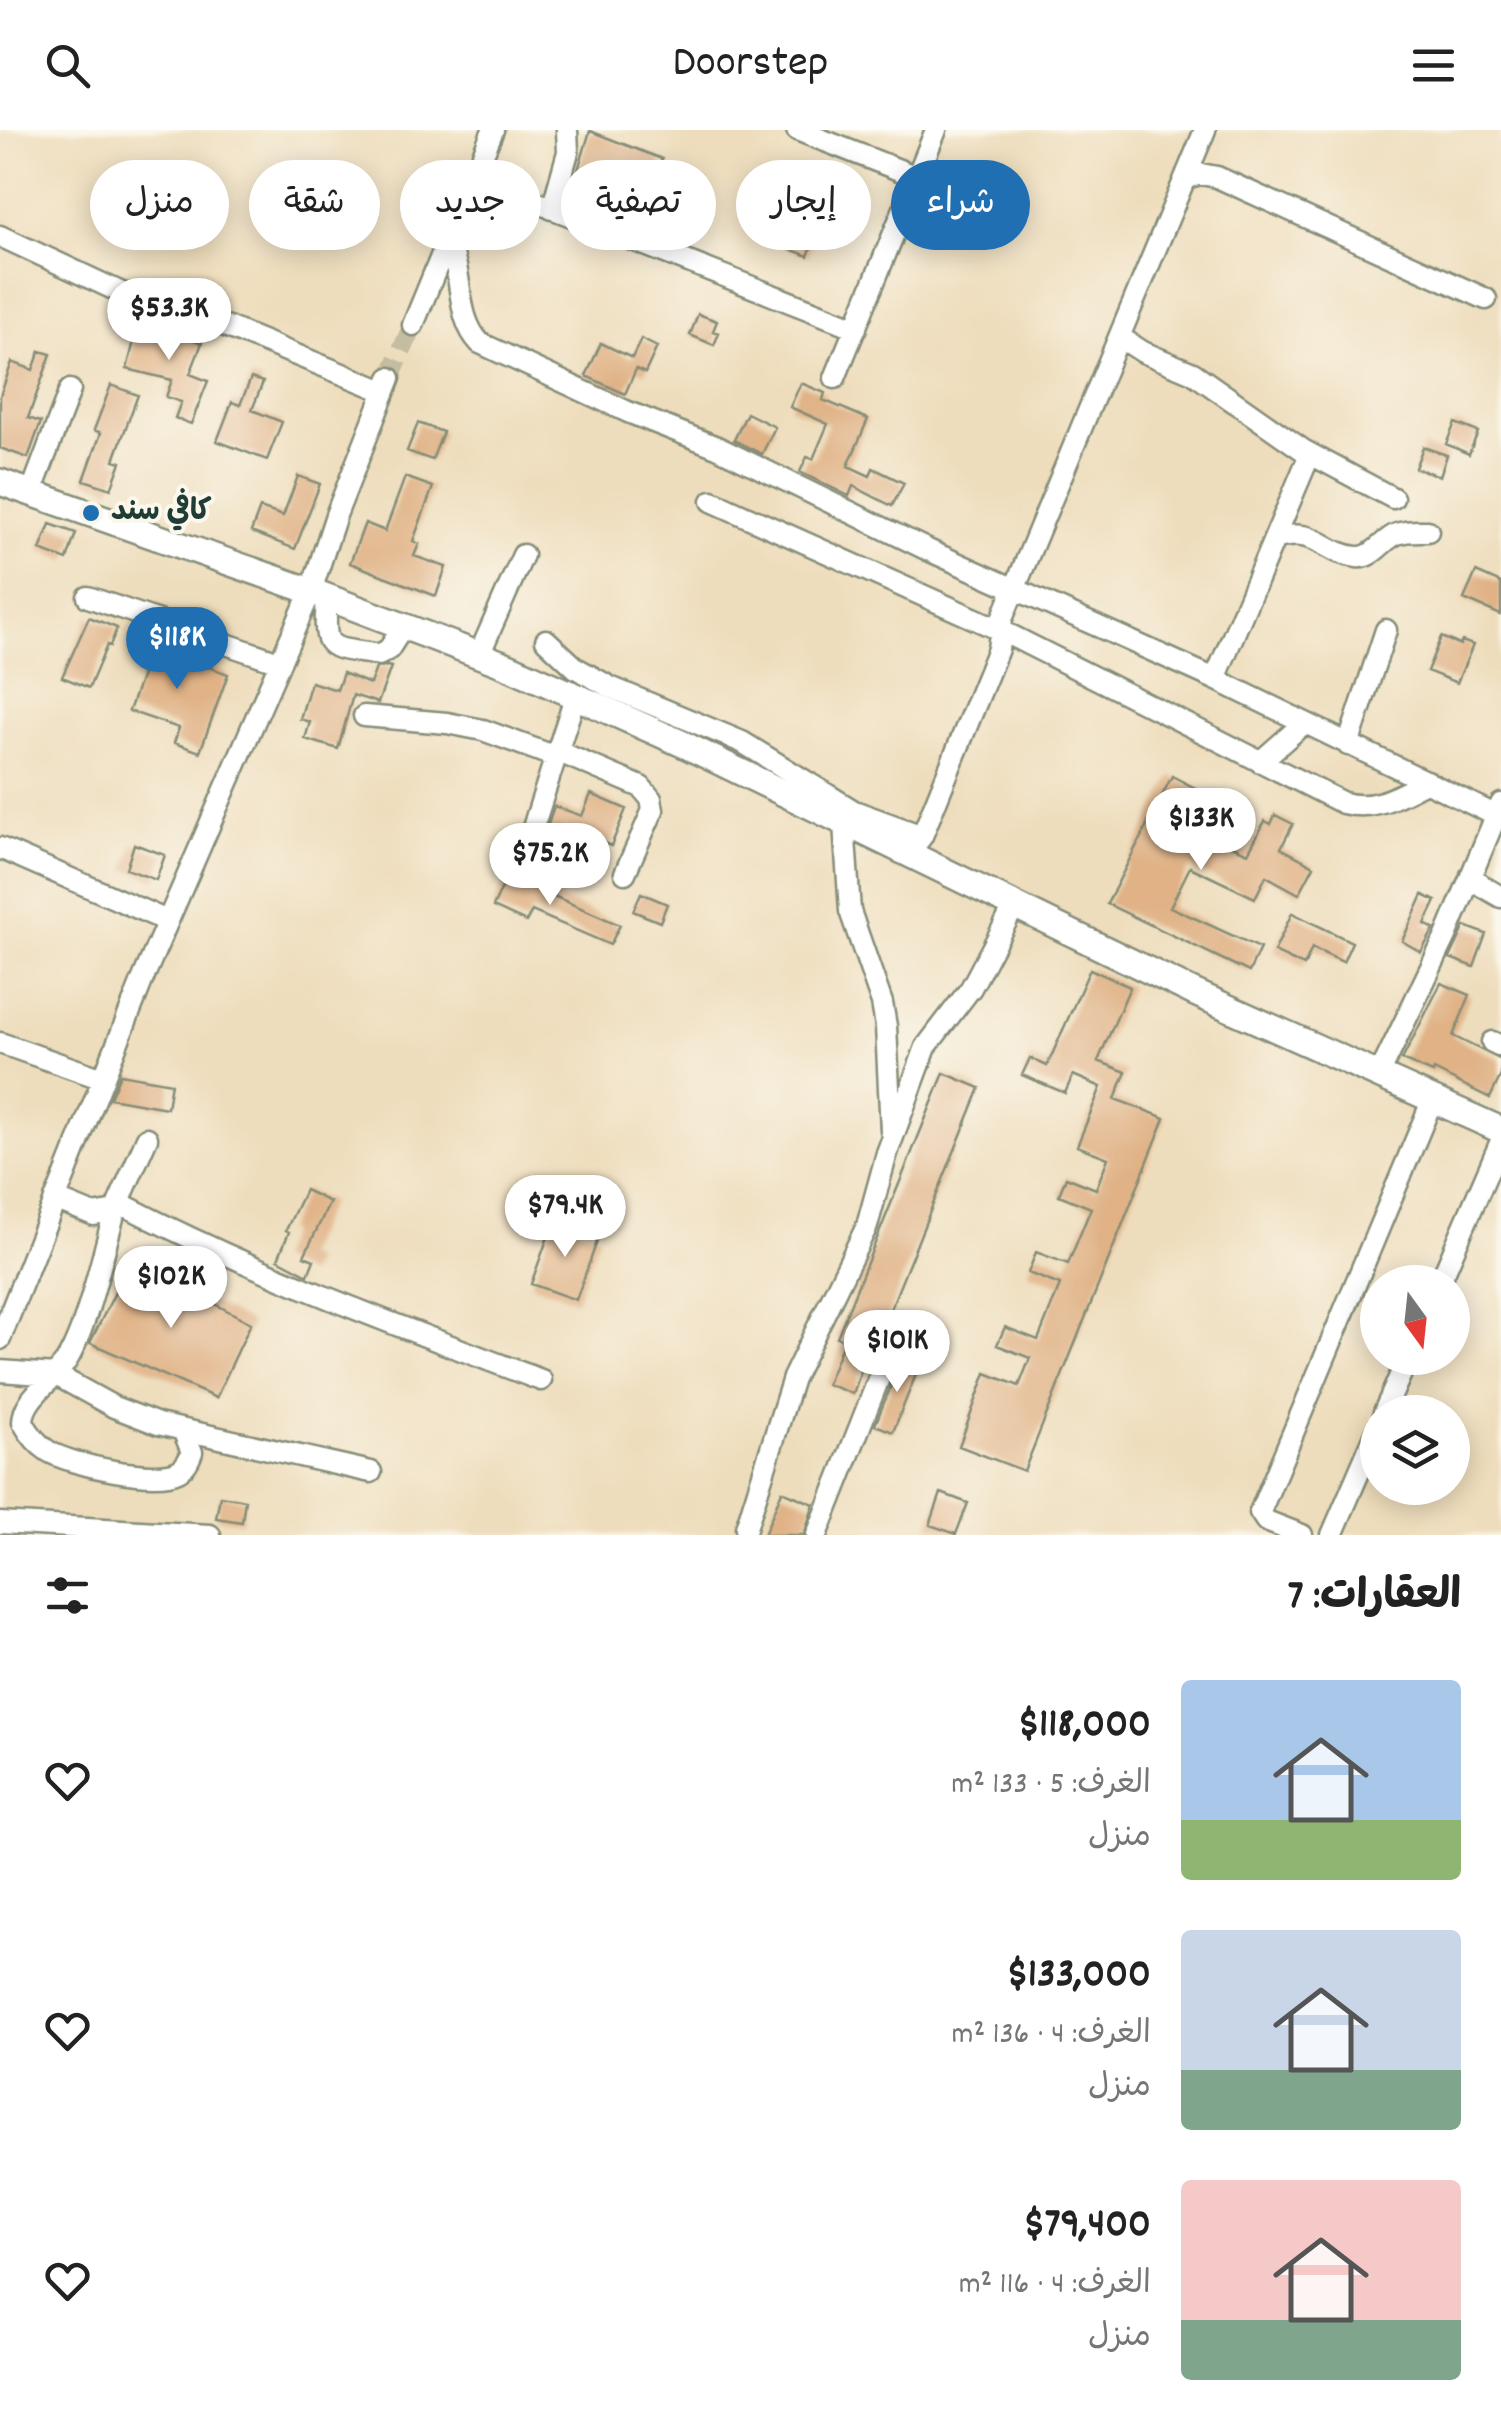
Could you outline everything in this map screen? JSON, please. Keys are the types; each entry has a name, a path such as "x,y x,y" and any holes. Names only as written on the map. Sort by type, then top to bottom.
{"main road":[{"path":"0,482 319,594 576,697 683,744 844,824 915,845 1015,905 1208,999 1501,1130"}],"street":[{"path":"483,160 494,130"},
{"path":"552,209 568,152 568,130"},
{"path":"797,130 891,167"},
{"path":"924,160 936,130"},
{"path":"546,640 576,668 648,705 742,742 915,845 998,649 1000,630 1205,130"},
{"path":"1186,178 1202,174 1217,177 1486,299"},
{"path":"541,205 856,328"},
{"path":"0,236 122,293 208,319 387,384 319,594 279,662 167,921 0,1339"},
{"path":"836,378 891,241"},
{"path":"414,324 443,250"},
{"path":"452,250 457,260 464,318 470,333 480,342 613,405 717,447 1016,592 1215,678 1303,724 1500,812 1379,1076"},
{"path":"1121,338 1143,352 1193,372 1310,454 1392,498"},
{"path":"31,493 70,390"},
{"path":"1215,678 1310,454"},
{"path":"712,501 1000,630 1343,802 1360,807 1387,802 1427,781"},
{"path":"1274,539 1306,535 1352,556 1363,557 1397,534 1428,531"},
{"path":"479,656 523,556"},
{"path":"319,594 326,640 333,647 378,655 389,649 403,627"},
{"path":"88,597 279,662"},
{"path":"1348,745 1386,630"},
{"path":"527,846 576,697"},
{"path":"364,716 483,730 641,787 651,799 653,810 625,874"},
{"path":"1260,762 1303,724"},
{"path":"844,824 850,911 882,1003 886,1026 892,1141"},
{"path":"0,848 167,921"},
{"path":"1472,875 1501,897"},
{"path":"746,1528 794,1378 867,1226 926,1047 971,988 1015,905"},
{"path":"0,1043 103,1078"},
{"path":"1302,1535 1263,1519 1260,1512 1432,1101"},
{"path":"146,1138 118,1207 68,1358 29,1402 23,1422 31,1437 64,1459 165,1474 178,1471 192,1452 183,1430"},
{"path":"1447,1265 1501,1141"},
{"path":"55,1199 94,1216 118,1207 276,1279 541,1380"},
{"path":"817,1535 883,1368"},
{"path":"0,1371 56,1375 139,1418 371,1472"},
{"path":"1332,1535 1360,1470"},
{"path":"0,1523 210,1535"}],"building":[{"path":"590,131 662,159 662,160 581,160"},
{"path":"141,313 172,323 170,331 202,343 190,374 208,381 191,424 175,418 181,402 166,397 172,380 127,369"},
{"path":"698,314 717,321 713,331 719,333 714,345 690,335"},
{"path":"641,339 657,347 645,373 636,369 625,394 586,376 601,343 632,358"},
{"path":"40,351 51,354 28,418 41,422 28,458 0,448 0,396 12,362 33,370"},
{"path":"251,378 263,382 252,410 282,422 267,460 217,441 232,402 240,405"},
{"path":"801,383 825,393 823,400 868,419 848,466 870,476 873,468 904,483 892,506 853,486 849,496 800,472 807,457 813,459 828,424 790,407"},
{"path":"111,385 138,395 114,460 121,462 111,489 84,480 101,433 94,430"},
{"path":"747,413 775,427 762,454 734,440"},
{"path":"418,423 443,432 432,460 407,451"},
{"path":"1455,423 1478,432 1469,454 1446,444"},
{"path":"1423,447 1447,455 1440,476 1415,468"},
{"path":"298,476 320,484 295,549 251,532 260,508 283,516"},
{"path":"405,477 433,487 413,541 419,544 414,556 446,567 436,596 350,563 365,523 385,531"},
{"path":"50,524 76,533 67,560 40,550"},
{"path":"1476,572 1501,583 1501,615 1464,599"},
{"path":"89,617 117,628 89,688 62,677"},
{"path":"143,637 175,648 173,654 228,674 200,752 174,743 179,728 129,711 145,666 134,662"},
{"path":"1441,637 1460,645 1462,641 1473,645 1457,683 1427,671"},
{"path":"391,667 378,703 353,695 338,749 305,739 310,722 300,719 311,682 337,690 343,673 370,684 376,668"},
{"path":"1172,776 1199,790 1182,824 1248,853 1265,821 1271,824 1275,815 1293,824 1281,848 1314,866 1299,894 1266,876 1255,898 1190,867 1170,907 1260,948 1249,972 1107,904"},
{"path":"591,794 626,809 611,846 564,826 561,836 546,831 554,806 582,816"},
{"path":"134,844 165,855 156,880 126,869"},
{"path":"511,868 543,883 540,890 620,925 610,945 532,911 526,922 493,907"},
{"path":"641,893 667,904 660,922 633,911"},
{"path":"1423,895 1436,901 1425,924 1434,929 1421,952 1402,941"},
{"path":"1292,913 1352,942 1343,962 1312,948 1304,966 1274,952"},
{"path":"1465,926 1486,934 1474,967 1450,958"},
{"path":"1090,969 1130,987 1098,1061 1126,1072 1115,1099 1165,1118 1024,1471 959,1446 986,1373 1019,1386 1030,1358 997,1345 1005,1327 1038,1340 1060,1285 1028,1273 1036,1252 1068,1264 1091,1208 1059,1195 1066,1177 1096,1189 1108,1158 1077,1146 1101,1087 1073,1075 1065,1093 1022,1075 1030,1058 1047,1066"},
{"path":"1441,983 1470,995 1453,1036 1501,1060 1501,1075 1490,1098 1434,1070 1433,1073 1402,1060"},
{"path":"944,1073 980,1088 886,1320 902,1327 890,1357 868,1350 853,1394 827,1384 844,1340 837,1337"},
{"path":"120,1074 171,1083 167,1108 110,1098"},
{"path":"305,1190 330,1202 304,1256 314,1260 308,1275 278,1259 289,1232 286,1230"},
{"path":"554,1220 599,1236 576,1300 531,1284"},
{"path":"131,1260 251,1323 216,1398 90,1343"},
{"path":"895,1358 919,1367 893,1432 875,1425 896,1373"},
{"path":"782,1491 814,1504 804,1535 764,1535"},
{"path":"941,1493 968,1503 956,1534 930,1525"},
{"path":"220,1496 245,1500 242,1522 216,1518"}],"tunnel":[{"path":"390,378 413,325"}],"place":[{"name":"كافي سند","path":"91,513"}]}
